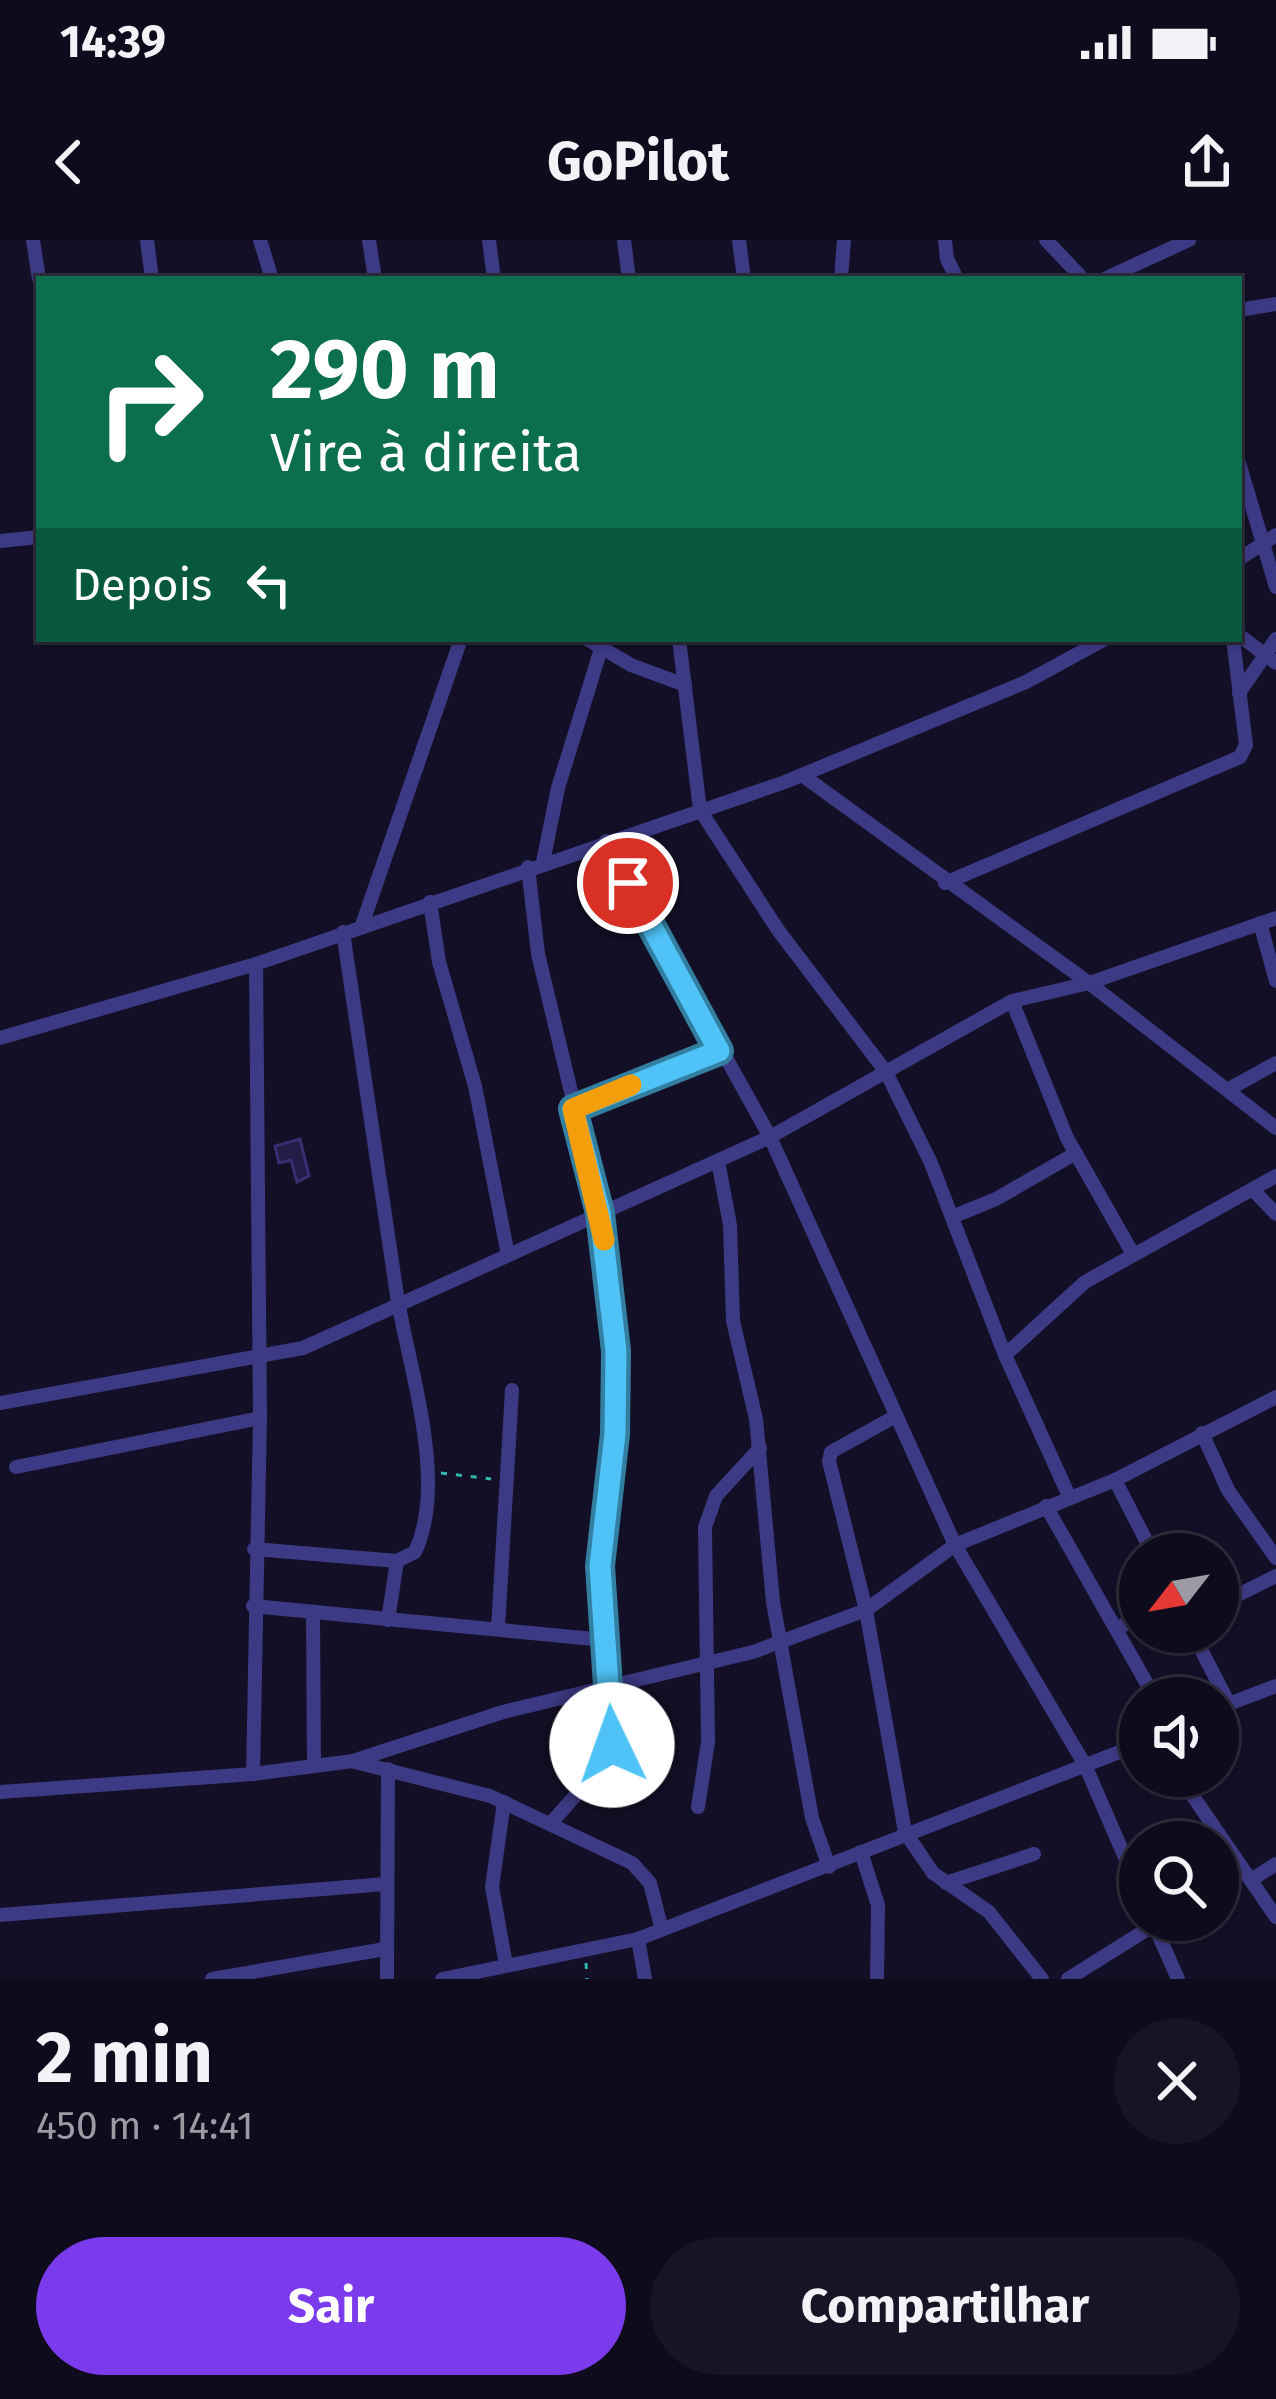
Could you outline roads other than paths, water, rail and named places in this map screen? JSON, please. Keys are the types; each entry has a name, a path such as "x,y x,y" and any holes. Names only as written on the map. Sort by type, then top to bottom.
{"street":[{"path":"33,240 39,276"},
{"path":"148,240 152,276"},
{"path":"260,240 271,276"},
{"path":"369,240 375,276"},
{"path":"489,240 494,276"},
{"path":"624,240 629,276"},
{"path":"740,240 744,276"},
{"path":"841,276 844,240"},
{"path":"945,240 956,276"},
{"path":"1046,240 1080,276"},
{"path":"1109,276 1152,248 1189,240"},
{"path":"1242,310 1276,304"},
{"path":"1242,470 1270,538 1276,587"},
{"path":"0,542 36,537"},
{"path":"1242,557 1270,538"},
{"path":"1239,693 1270,659 1276,639"},
{"path":"1242,641 1270,659"},
{"path":"362,926 460,642"},
{"path":"679,642 700,810 765,912 886,1072 1069,1496"},
{"path":"0,1038 256,964 802,775 1026,682 1098,642"},
{"path":"945,883 1240,757 1246,745 1236,642"},
{"path":"551,1823 598,1770 612,1745 602,1516 615,1434 616,1374 600,1213 538,954 536,864 603,645 685,685"},
{"path":"802,775 1089,983 1276,1128"},
{"path":"606,841 770,1137 955,1545 1085,1765 1119,1844"},
{"path":"430,902 449,1003 475,1086 508,1255"},
{"path":"0,1402 303,1348 770,1137 944,1035 1012,1001 1089,983 1276,918"},
{"path":"1260,923 1276,981"},
{"path":"254,1550 397,1561 415,1552 421,1539 427,1472 422,1415 399,1304 344,932"},
{"path":"253,1774 260,1418 256,964"},
{"path":"1012,1001 1076,1153 1133,1254"},
{"path":"573,1109 719,1051"},
{"path":"1229,1089 1276,1063"},
{"path":"952,1217 997,1199 1076,1153"},
{"path":"718,1161 730,1225 733,1321 752,1393 781,1642 812,1818 830,1867"},
{"path":"1005,1355 1085,1282 1255,1192 1276,1176"},
{"path":"1255,1192 1276,1214"},
{"path":"498,1628 511,1481 512,1390"},
{"path":"0,1792 253,1774 353,1761 609,1684 704,1666 866,1610 955,1545 1115,1480 1276,1397"},
{"path":"896,1416 830,1452 848,1551 866,1610 905,1832 924,1863 989,1912 1042,1979"},
{"path":"16,1467 260,1418"},
{"path":"1202,1432 1228,1490 1276,1558"},
{"path":"698,1807 708,1742 704,1666 709,1511 760,1448"},
{"path":"1115,1480 1142,1533"},
{"path":"1046,1506 1144,1677"},
{"path":"388,1620 397,1561"},
{"path":"1239,1594 1276,1576"},
{"path":"253,1606 604,1640"},
{"path":"313,1612 314,1765"},
{"path":"1239,1699 1276,1686"},
{"path":"442,1979 638,1939 1119,1752"},
{"path":"353,1761 446,1781 504,1802 640,1868 662,1930"},
{"path":"386,1979 388,1769"},
{"path":"1194,1797 1276,1917"},
{"path":"504,1802 492,1887 506,1966"},
{"path":"861,1852 880,1921 877,1979"},
{"path":"946,1883 1034,1854"},
{"path":"1251,1880 1276,1864"},
{"path":"0,1916 386,1884"},
{"path":"638,1939 646,1979"},
{"path":"1068,1979 1126,1941"},
{"path":"1161,1941 1178,1979"},
{"path":"212,1979 385,1949"}]}
